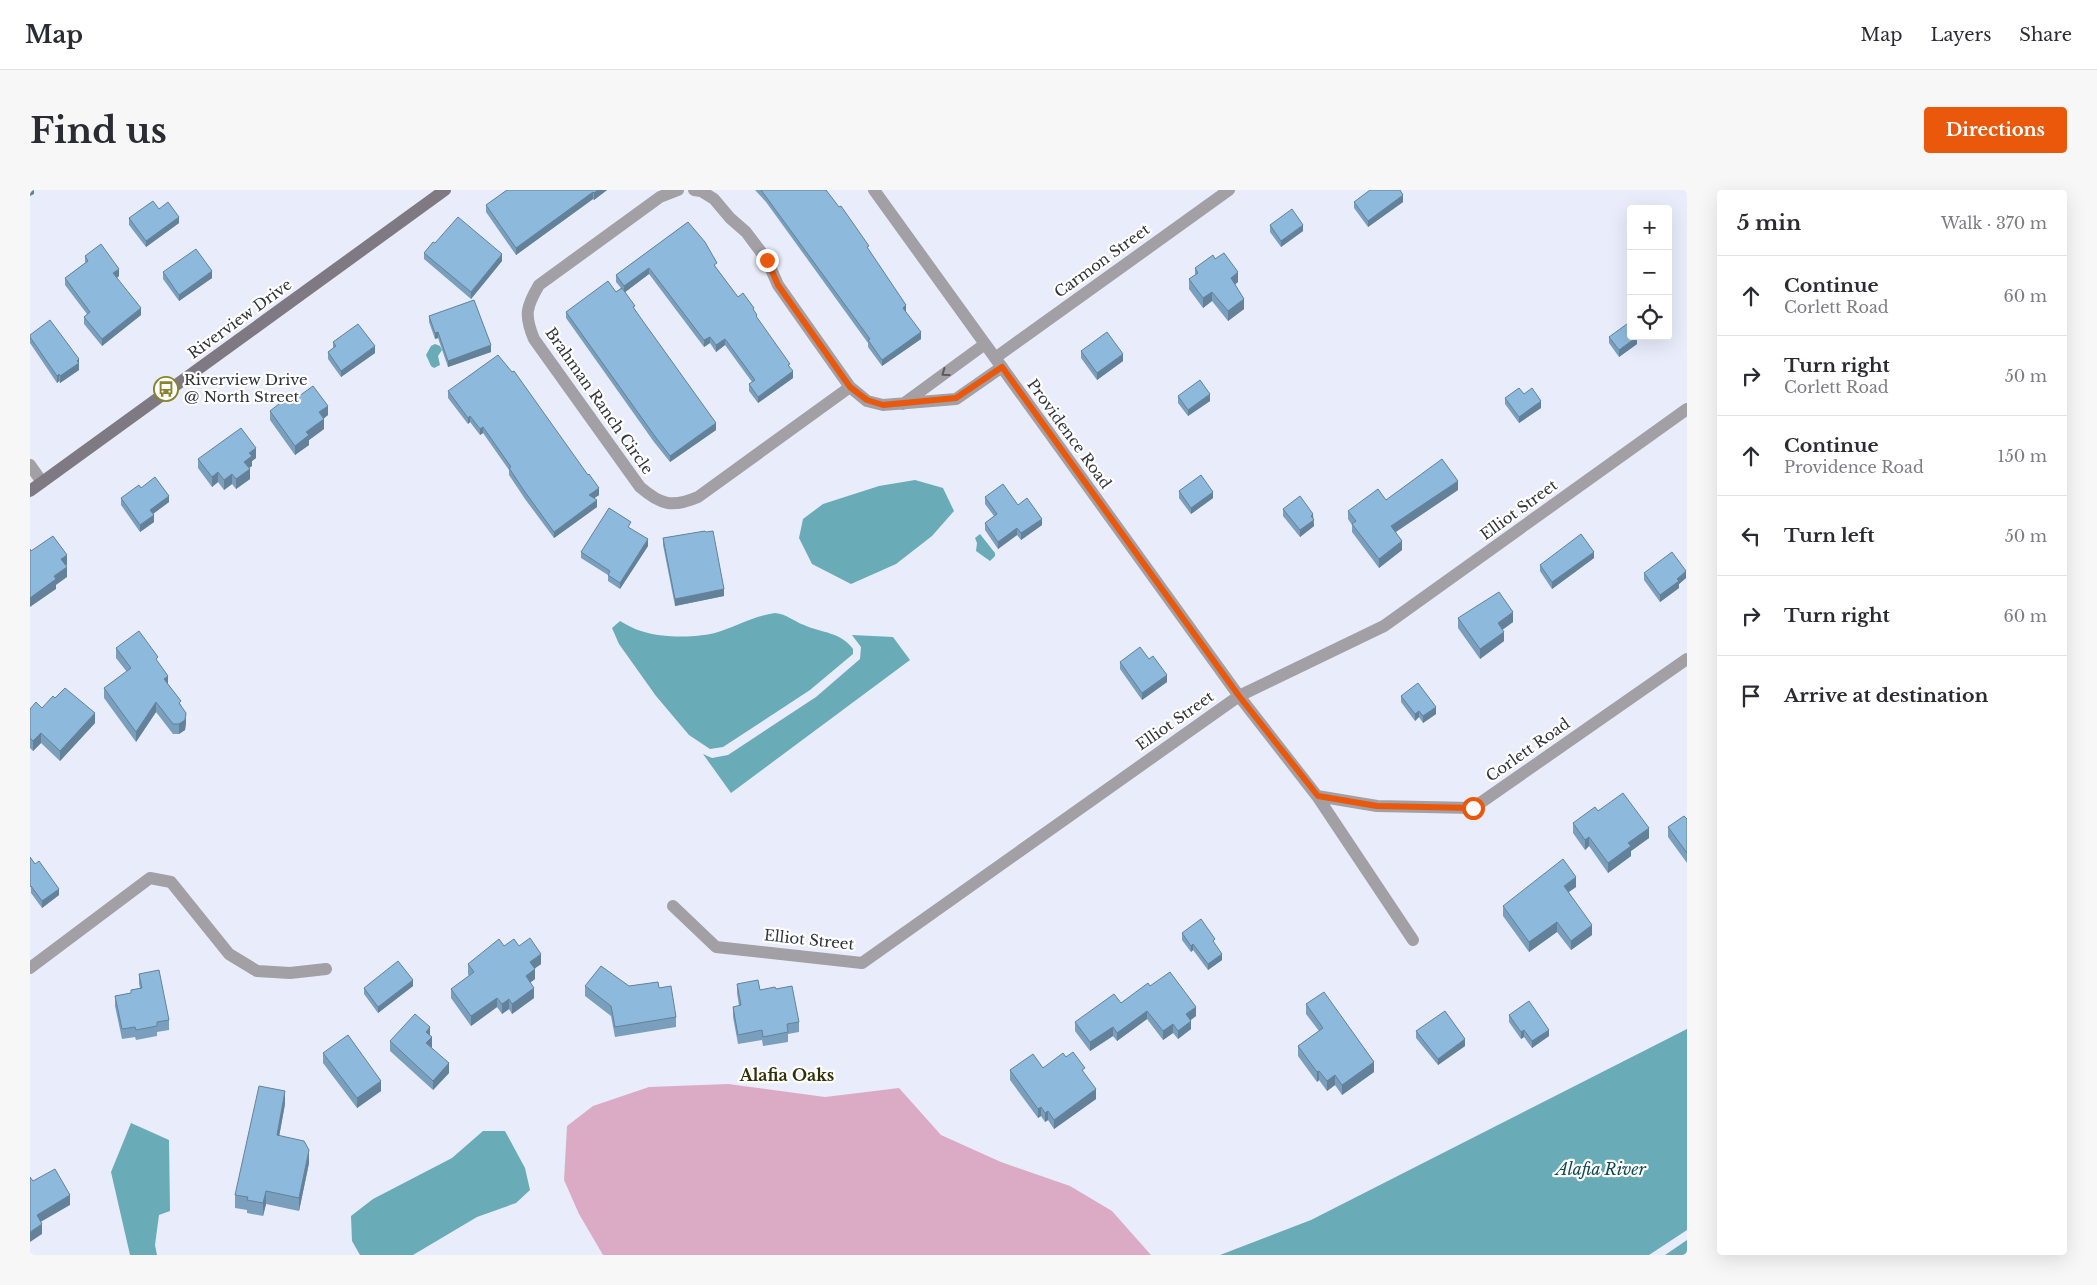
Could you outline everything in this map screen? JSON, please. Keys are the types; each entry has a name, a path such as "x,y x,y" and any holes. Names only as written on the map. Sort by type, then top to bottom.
{"street":[{"name":"Riverview Drive","path":"30,491 445,190"},
{"name":"Brahman Ranch Circle","path":"678,190 660,197 539,285 530,300 526,315 534,339 640,487 652,497 665,504 682,504 698,497 850,387"},
{"path":"694,190 701,191 714,199 730,218 746,232 767,260 778,285 850,387 867,400 883,405 956,398 998,363"},
{"name":"Providence Road","path":"874,190 1239,696"},
{"name":"Carmon Street","path":"998,363 1229,190"},
{"path":"902,404 985,344"},
{"name":"Elliot Street","path":"673,906 716,946 862,962 1239,696 1384,626 1687,409"},
{"path":"30,465 42,482"},
{"name":"Corlett Road","path":"1318,796 1377,806 1473,808 1687,659"},
{"path":"1239,696 1318,796 1413,940"},
{"path":"30,968 150,878 171,882 229,954 257,971 290,972 326,969"}],"shaded area":[{"path":"728,1084 825,1097 899,1088 941,1135 1001,1162 1070,1186 1112,1211 1151,1255 603,1255 579,1214 564,1180 567,1126 593,1106 649,1087"}],"water":[{"path":"435,344 440,346 442,350 438,356 440,365 434,368 431,366 426,355 431,346"},
{"path":"915,480 943,488 954,511 932,536 896,564 851,584 812,564 799,538 803,519 823,504 879,486"},
{"path":"980,534 995,553 995,556 990,561 976,551 977,543 975,538"},
{"path":"775,613 843,639 853,649 853,654 810,690 723,747 710,749 689,735 656,696 619,644 612,628 620,621 649,633 668,636 698,636 715,633"},
{"path":"852,635 893,637 910,660 731,793 703,754 712,758 728,755 816,697 860,659 861,647"},
{"name":"Alafia River","path":"1687,1029 1687,1230 1649,1255 1220,1255 1311,1220"},
{"path":"131,1123 169,1140 170,1211 159,1215 155,1245 157,1255 130,1255 111,1172"},
{"path":"483,1131 505,1131 525,1168 530,1190 516,1203 477,1217 413,1255 360,1255 352,1241 351,1216 373,1199 452,1158"},
{"path":"1687,1240 1687,1255 1665,1255"}],"building":[{"path":"507,190 598,190 516,248 486,205"},
{"path":"761,190 826,190 839,207 841,206 869,246 867,247 906,305 903,308 921,332 882,360 868,340 870,339"},
{"path":"1370,190 1400,190 1403,195 1368,221 1354,202"},
{"path":"153,201 159,209 168,202 179,217 146,241 129,218"},
{"path":"1292,209 1303,225 1281,241 1270,225"},
{"path":"458,217 502,254 471,292 424,253"},
{"path":"688,222 705,242 717,263 714,265 738,297 743,293 754,308 756,316 793,371 758,397 749,384 755,380 725,339 716,345 710,337 704,340 649,268 624,286 616,275"},
{"path":"101,244 119,269 113,273 141,308 102,339 84,317 90,312 65,278 88,261 85,256"},
{"path":"196,249 212,271 179,295 163,272"},
{"path":"1224,253 1238,272 1231,278 1244,299 1228,311 1212,292 1203,298 1189,279 1198,273 1195,268 1213,255 1215,259"},
{"path":"608,281 616,292 622,288 635,306 633,307 716,423 670,456 566,312"},
{"path":"474,300 491,345 448,361 438,332 435,333 429,316"},
{"path":"50,320 79,359 77,361 79,363 60,376 59,374 57,376 30,337 30,335"},
{"path":"358,324 375,346 341,371 328,352 336,346 333,342"},
{"path":"1627,324 1627,340 1633,340 1619,350 1609,337"},
{"path":"1107,332 1123,354 1097,373 1081,351"},
{"path":"498,355 512,372 514,371 599,488 589,495 597,500 554,532 525,492 509,468 511,467 483,427 480,429 470,416 468,418 448,391"},
{"path":"1200,380 1210,394 1188,410 1178,396"},
{"path":"313,386 328,406 319,412 324,419 306,432 309,435 295,446 270,411 284,400 288,404"},
{"path":"1519,388 1524,394 1532,388 1541,401 1519,417 1505,398"},
{"path":"241,428 256,448 249,453 252,456 244,462 250,469 236,479 232,474 224,480 218,472 212,477 198,459"},
{"path":"1442,459 1458,481 1391,526 1402,541 1379,559 1352,524 1356,521 1348,511 1378,489 1386,500"},
{"path":"1201,475 1213,492 1191,508 1179,491"},
{"path":"155,477 169,496 150,510 154,515 140,525 121,498 139,485 141,488"},
{"path":"1003,484 1018,505 1027,498 1042,519 1021,533 1017,528 998,542 985,523 997,514 985,497"},
{"path":"1300,496 1313,514 1311,516 1314,520 1300,530 1283,509"},
{"path":"609,508 631,522 628,527 648,539 620,583 608,575 610,571 581,552"},
{"path":"713,531 724,589 675,599 663,538"},
{"path":"1581,534 1594,552 1552,582 1540,565"},
{"path":"53,536 67,555 61,559 67,567 54,576 56,579 30,598 30,549 31,551"},
{"path":"1672,552 1686,571 1677,579 1679,581 1660,595 1644,573"},
{"path":"1499,592 1513,612 1498,623 1504,632 1480,649 1458,618"},
{"path":"139,631 158,657 156,659 168,676 164,679 181,701 179,703 186,713 185,720 179,724 173,724 156,702 136,732 104,688 131,668 116,648"},
{"path":"1140,647 1149,659 1153,656 1167,675 1142,693 1120,662"},
{"path":"1418,683 1436,707 1423,716 1419,711 1415,714 1401,696"},
{"path":"65,688 95,713 60,751 41,733 33,741 30,738 30,709 36,702 42,708 53,696 55,698"},
{"path":"1623,793 1649,828 1628,843 1631,846 1608,863 1589,837 1585,840 1573,823 1595,807 1598,811"},
{"path":"1684,816 1687,819 1687,853 1668,827"},
{"path":"30,857 35,864 39,861 59,889 42,901 30,887"},
{"path":"1563,859 1576,877 1564,886 1592,925 1571,941 1557,922 1529,942 1503,906"},
{"path":"1201,919 1215,939 1213,941 1222,954 1208,964 1182,933"},
{"path":"530,938 541,954 530,962 535,969 526,976 534,988 512,1004 509,999 502,1004 497,998 471,1016 451,989 474,972 468,964 499,939 504,946 514,939 519,946"},
{"path":"398,961 413,980 378,1007 364,988"},
{"path":"601,966 629,986 658,982 659,988 671,986 676,1017 615,1027 611,1006 585,986"},
{"path":"159,970 169,1020 157,1022 157,1026 136,1030 135,1027 122,1029 115,996 131,993 131,990 142,988 139,974"},
{"path":"1170,972 1196,1007 1186,1014 1191,1021 1178,1031 1173,1024 1163,1031 1147,1011 1117,1033 1113,1027 1090,1042 1075,1022 1114,994 1121,1003 1148,983 1150,986"},
{"path":"758,980 760,990 792,986 799,1022 787,1024 788,1032 763,1037 762,1030 738,1035 733,1007 741,1005 737,984"},
{"path":"1324,992 1374,1062 1342,1085 1335,1075 1327,1081 1319,1071 1317,1072 1298,1046 1323,1028 1306,1004"},
{"path":"1529,1001 1549,1030 1532,1041 1524,1030 1521,1032 1509,1015"},
{"path":"1445,1011 1465,1039 1438,1059 1416,1031"},
{"path":"415,1014 430,1027 426,1032 432,1037 426,1043 449,1063 433,1081 390,1041"},
{"path":"348,1035 381,1081 357,1098 323,1053"},
{"path":"1073,1052 1085,1068 1082,1070 1096,1089 1054,1120 1048,1111 1045,1113 1041,1107 1038,1109 1010,1070 1033,1054 1043,1068 1063,1053 1066,1057"},
{"path":"259,1086 285,1091 277,1135 304,1141 309,1150 299,1198 266,1191 263,1203 247,1200 248,1197 235,1195"},
{"path":"55,1169 70,1195 37,1215 42,1224 30,1232 30,1177 33,1181"}],"place":[{"name":"Riverview Drive @ North Street","path":"166,389"}],"district":[{"name":"Alafia Oaks","path":"787,1075"}],"route":[{"path":"767,260 778,285 850,387 867,400 883,405 956,398 1002,367 1239,696 1318,796 1377,806 1473,808"}]}
